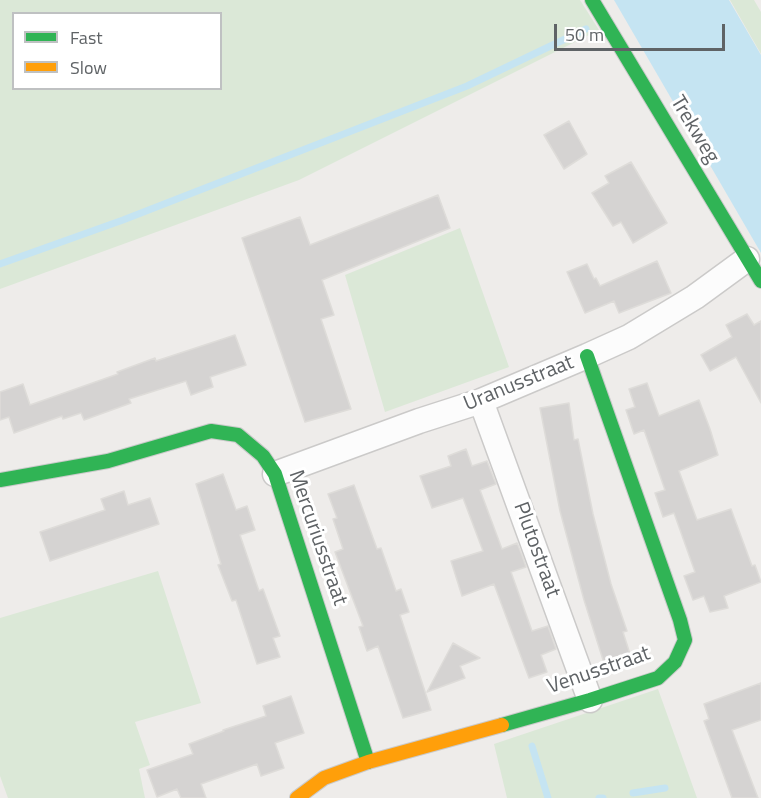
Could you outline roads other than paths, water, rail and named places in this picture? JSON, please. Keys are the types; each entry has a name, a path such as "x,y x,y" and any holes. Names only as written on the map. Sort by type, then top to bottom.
{"street":[{"name":"Trekweg","path":"592,0 761,281"},
{"name":"Uranusstraat","path":"275,474 419,421 481,401 588,356 629,337 695,297 747,259"},
{"name":"Venusstraat","path":"297,798 324,778 368,762 590,700 658,678 675,662 685,640 588,356"},
{"name":"Plutostraat","path":"481,401 590,700"},
{"name":"Mercuriusstraat","path":"0,480 108,462 211,431 238,435 263,456 275,474 368,762"}],"water":[{"path":"614,0 729,0 761,55 761,253"}],"waterway":[{"path":"0,264 123,220 467,86 586,29"},
{"path":"532,746 548,798"},
{"path":"633,793 665,788"}]}
